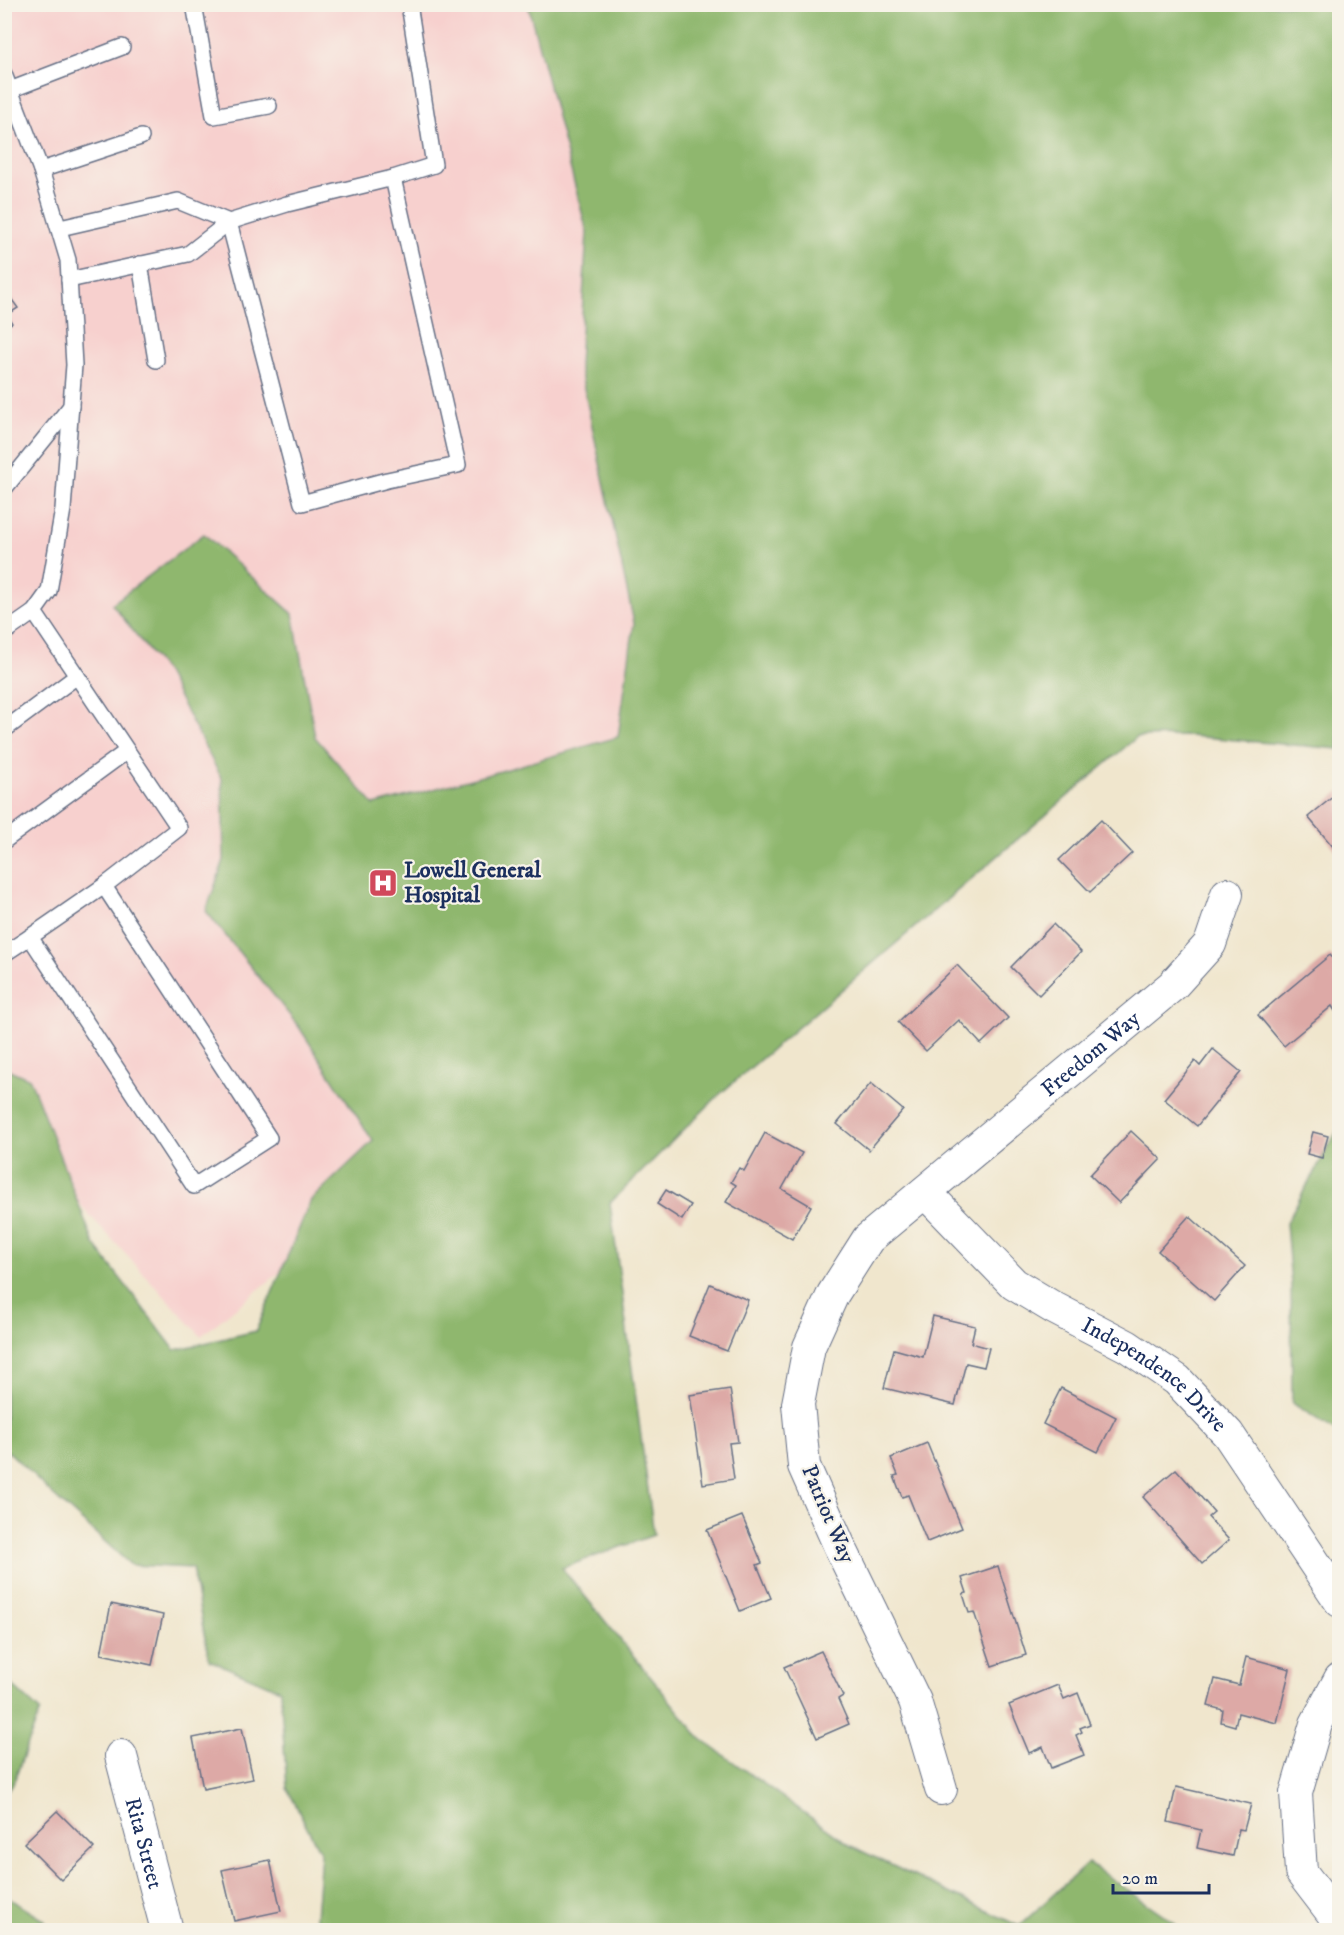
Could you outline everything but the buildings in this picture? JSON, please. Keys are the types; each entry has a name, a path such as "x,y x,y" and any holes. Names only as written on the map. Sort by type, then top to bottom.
{"street":[{"name":"Freedom Way","path":"924,1192 1173,985 1210,944 1227,894"},
{"name":"Independence Drive","path":"924,1192 1014,1284 1127,1346 1177,1380 1228,1434 1340,1601"},
{"name":"Patriot Way","path":"924,1192 868,1239 833,1294 809,1347 798,1404 804,1466 839,1545 915,1701 941,1789"},
{"path":"1340,1679 1316,1724 1296,1793 1301,1872 1340,1923"},
{"name":"Rita Street","path":"121,1756 167,1930"}],"lane":[{"path":"194,4 214,116 268,106"},
{"path":"69,280 188,254 229,222 286,204 393,178 435,165 409,4"},
{"path":"10,90 122,47"},
{"path":"4,74 41,170 68,260 74,365 63,509 49,591 34,612 4,633"},
{"path":"41,170 141,136"},
{"path":"229,222 302,502 458,465 393,178"},
{"path":"60,228 178,201 229,222"},
{"path":"140,264 156,360"},
{"path":"4,489 71,406"},
{"path":"4,954 104,886 179,828 34,612"},
{"path":"4,730 77,676"},
{"path":"4,841 127,751"},
{"path":"30,937 194,1186 269,1138 104,886"}],"shaded area":[{"name":"Lowell General Hospital","path":"5,5 774,5 1057,644 201,1336 5,1123"}],"green space":[{"path":"528,5 1339,5 1339,749 1190,736 1137,737 720,1094 610,1203 654,1535 562,1568 701,1739 851,1846 1019,1926 1088,1863 1174,1922 1180,1930 315,1930 321,1854 287,1788 280,1690 209,1660 192,1568 131,1565 9,1452 5,1455 5,1068 30,1079 94,1244 175,1350 256,1331 311,1200 373,1141 299,1027 206,911 224,860 222,779 166,673 112,604 204,534 293,614 315,737 374,805 618,737 634,623 579,365 587,232"},
{"path":"1339,1128 1339,1433 1292,1403 1291,1284 1286,1223"},
{"path":"5,1679 40,1711 13,1784 5,1792"},
{"path":"5,1896 44,1920 48,1930 5,1930"}],"place":[{"name":"Lowell General Hospital","path":"383,883"}]}
